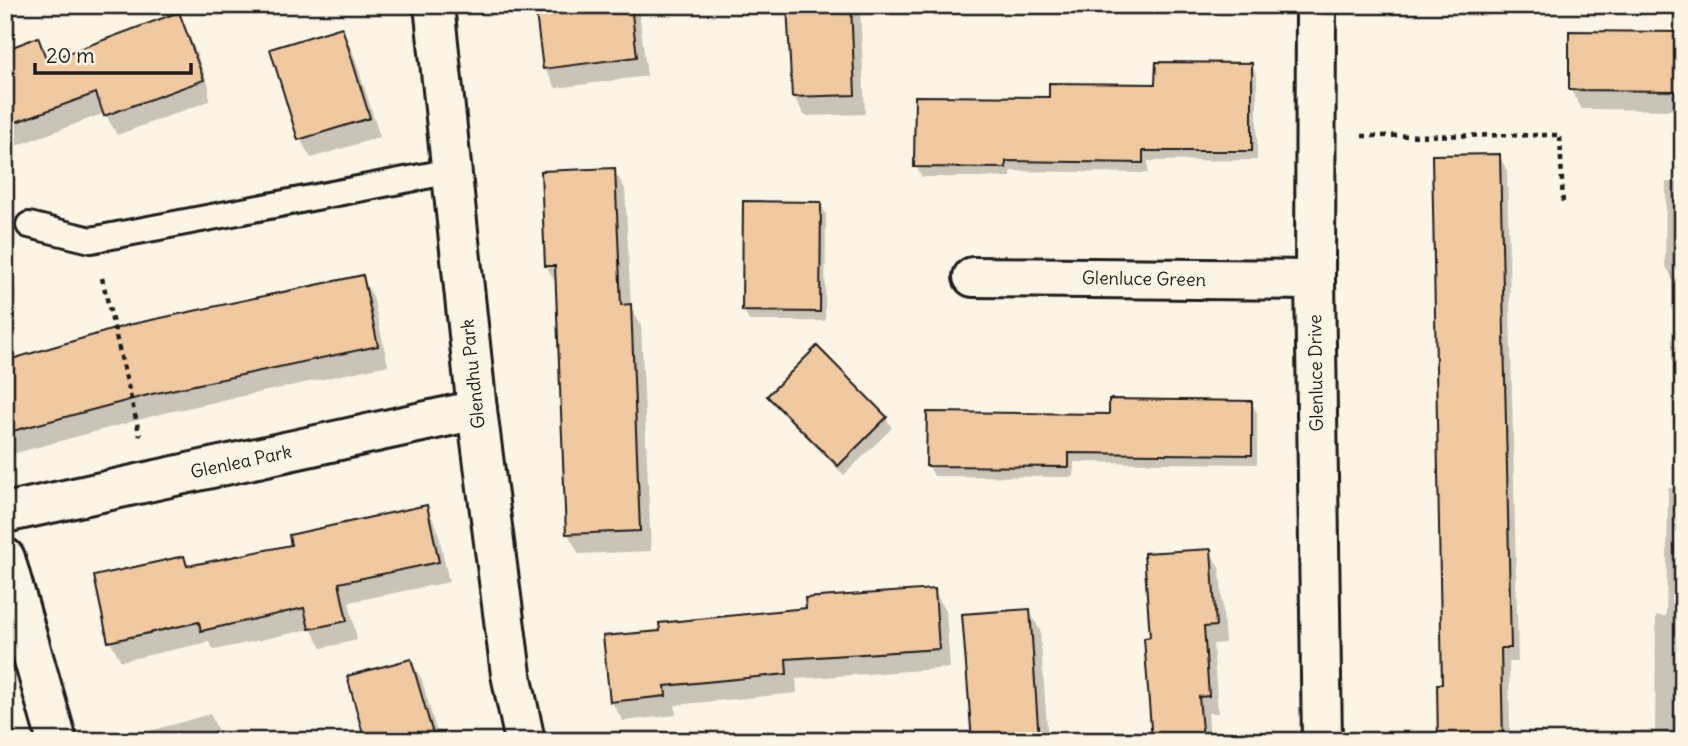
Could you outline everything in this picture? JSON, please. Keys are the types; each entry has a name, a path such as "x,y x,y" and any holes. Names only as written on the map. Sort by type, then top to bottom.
{"street":[{"name":"Glendhu Park","path":"434,5 477,410 511,674 525,741"},
{"name":"Glenluce Drive","path":"1316,5 1315,281 1322,741"},
{"name":"Glenluce Green","path":"973,277 1315,281"},
{"name":"Glenlea Park","path":"5,513 477,410"},
{"path":"5,558 57,741"}],"lane":[{"path":"29,225 91,240 452,171"}],"path":[{"path":"1315,137 1560,135 1563,205"},
{"path":"91,240 150,482"}],"building":[{"path":"535,5 631,5 637,57 543,69"},
{"path":"787,5 851,5 855,95 792,97"},
{"path":"179,12 204,80 104,116 96,93 5,126 5,50 38,37 47,61"},
{"path":"342,27 370,118 298,140 270,49"},
{"path":"1569,31 1683,32 1683,91 1569,90"},
{"path":"1156,62 1252,63 1252,151 1143,151 1143,163 1006,161 1006,168 914,167 915,96 1049,97 1049,83 1155,84"},
{"path":"1500,154 1511,648 1501,648 1503,741 1438,741 1437,684 1442,684 1432,155"},
{"path":"615,168 621,305 631,304 640,531 566,534 555,266 545,266 541,171"},
{"path":"743,201 821,202 820,312 742,311"},
{"path":"363,275 378,346 152,394 5,433 5,361 128,325"},
{"path":"817,346 887,417 838,466 767,396"},
{"path":"1109,399 1252,401 1252,455 1069,453 1069,467 926,466 927,412 1109,414"},
{"path":"427,505 439,562 339,583 347,621 309,629 304,608 201,631 199,622 108,642 94,576 184,556 187,566 291,545 289,535"},
{"path":"1211,549 1216,626 1204,627 1209,696 1199,697 1203,741 1152,741 1144,638 1150,637 1144,553"},
{"path":"935,589 939,649 786,659 787,674 665,686 666,696 610,702 603,636 660,631 659,623 806,608 805,598"},
{"path":"1030,609 1039,741 972,741 962,614"},
{"path":"411,659 435,741 365,741 347,676"}]}
